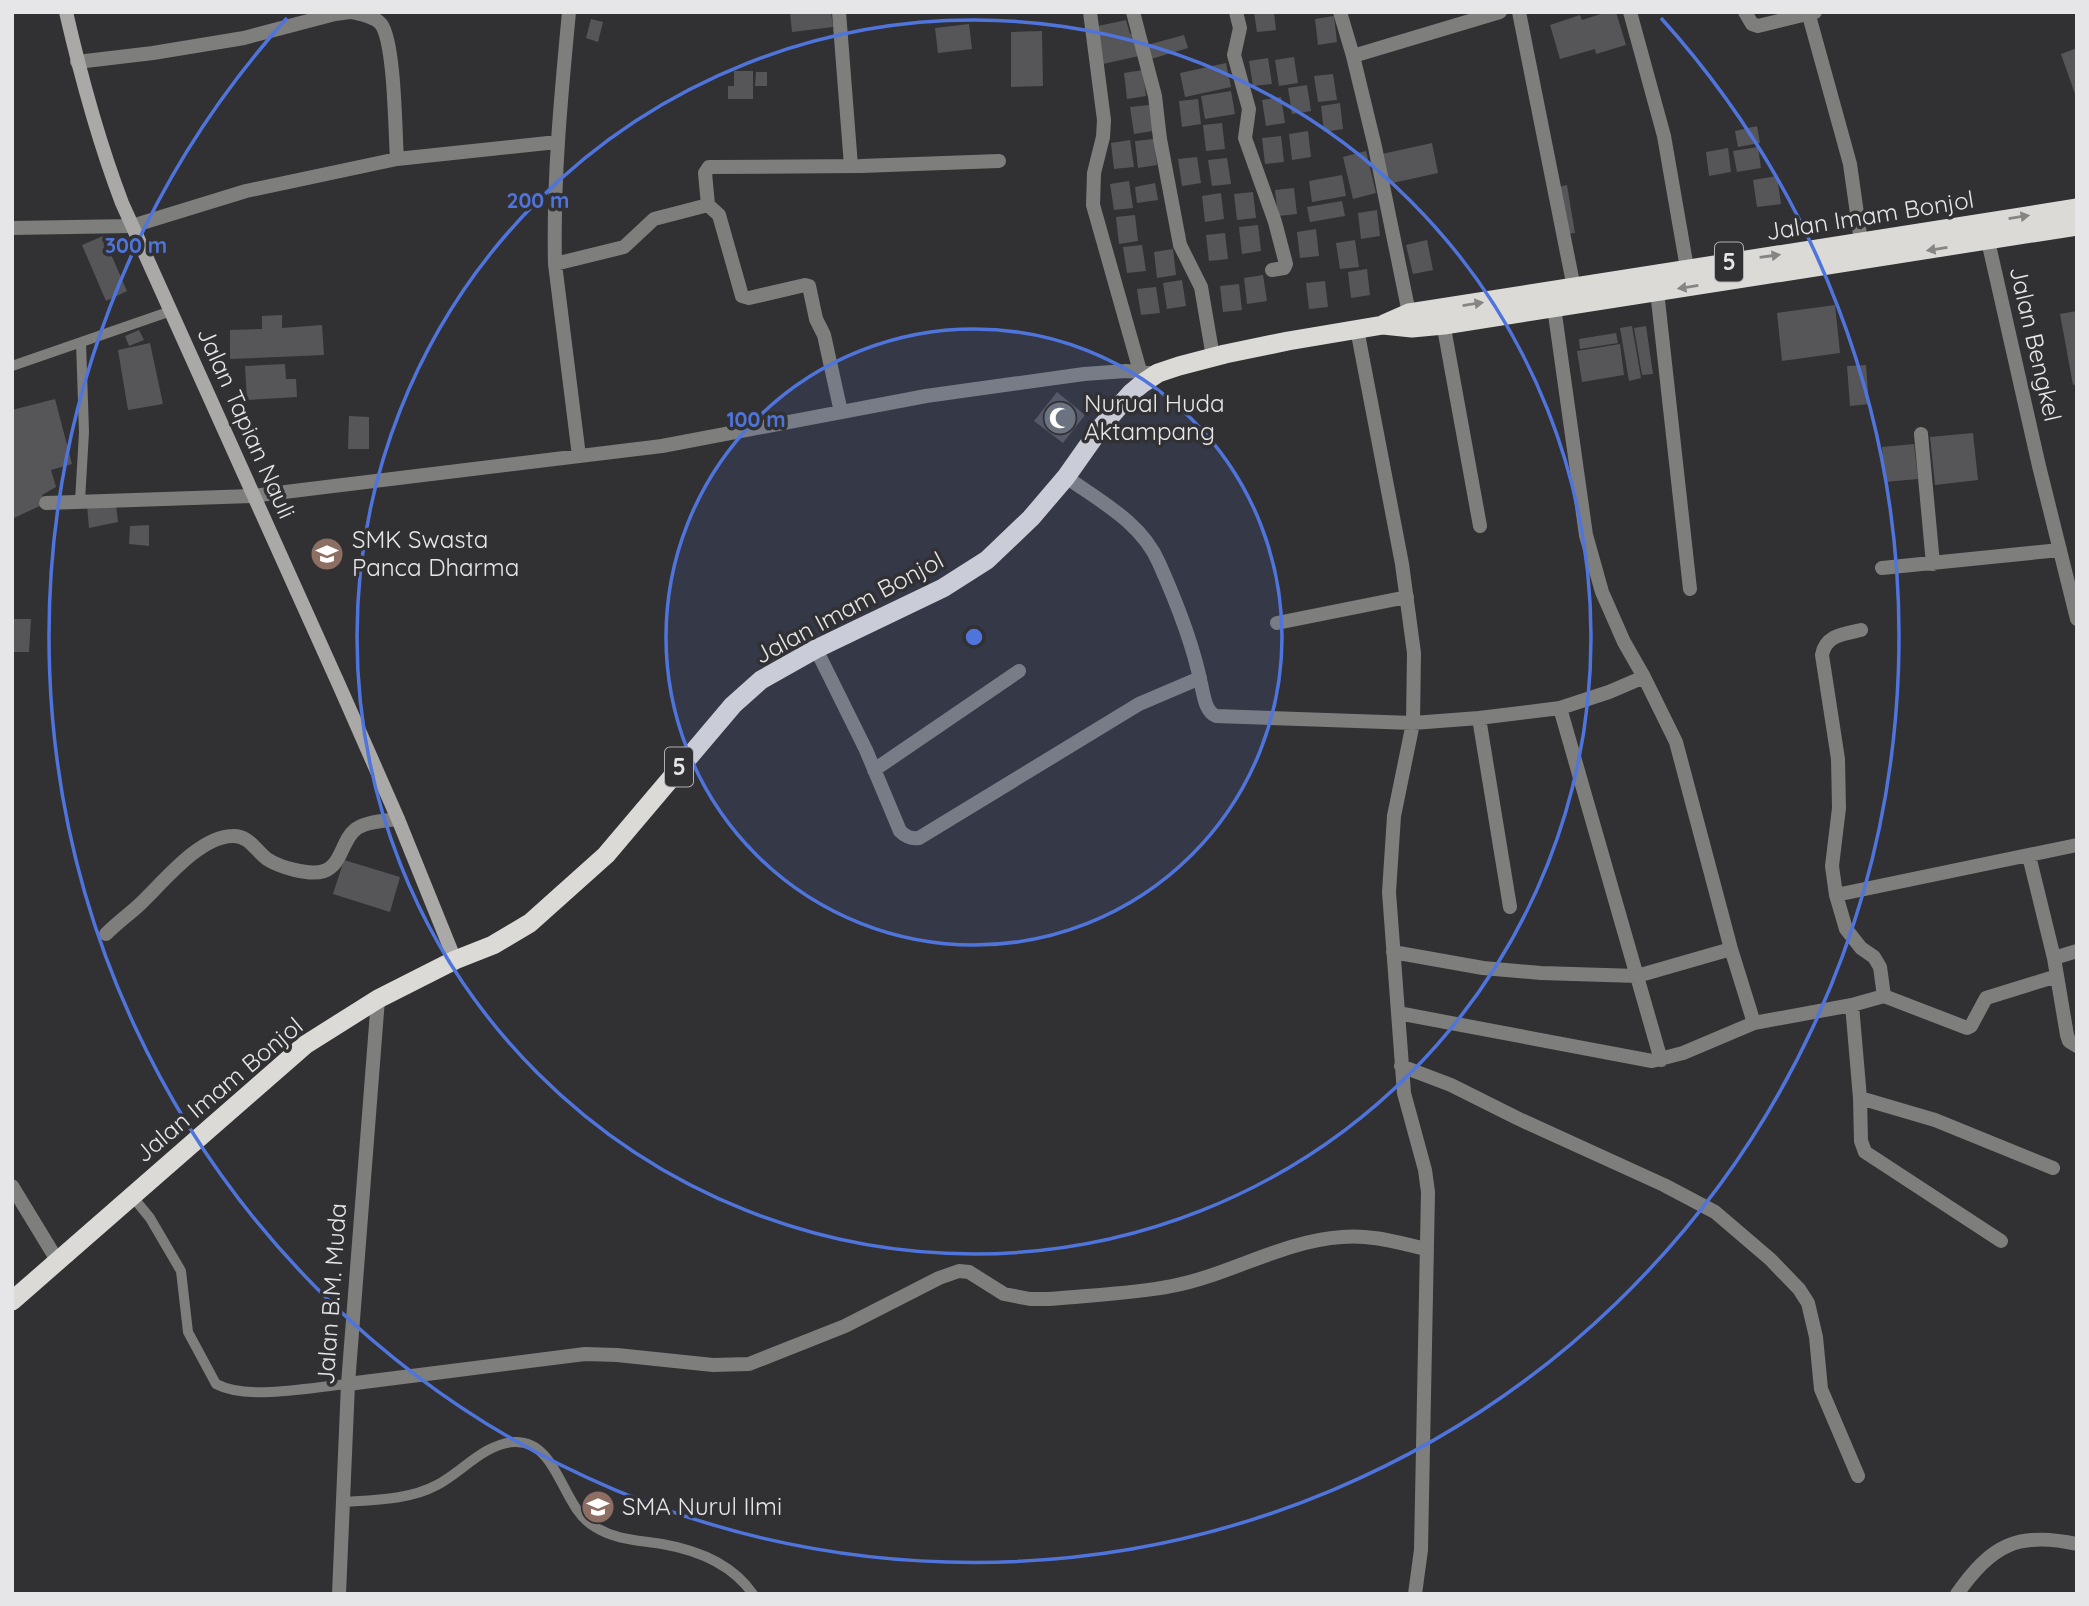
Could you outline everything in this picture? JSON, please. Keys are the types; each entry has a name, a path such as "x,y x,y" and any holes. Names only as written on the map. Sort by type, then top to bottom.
{"highway":[{"name":"Jalan Imam Bonjol","path":"1986,232 2077,208"},
{"name":"Jalan Imam Bonjol","path":"12,1301 305,1045 378,999 455,960 493,945 530,923 606,855 733,705 761,680 816,649 943,588 987,560 1031,519 1109,418 1149,372 1357,329 1986,232 2077,226"},
{"name":"Jalan Imam Bonjol","path":"1553,300 1573,289 1656,283 1687,268 1862,252"}],"main road":[{"name":"Jalan Tapian Nauli","path":"66,12 77,62 103,152 132,226 398,819 455,960"}],"street":[{"path":"77,62 244,38 335,14 351,12 375,19 384,32 390,57 397,159"},
{"path":"569,12 557,142 555,264 579,456"},
{"path":"839,12 851,166"},
{"path":"46,503 252,496 662,446 841,412 1084,374 1149,372 1093,205 1094,173 1104,120 1090,12"},
{"path":"1133,12 1155,96 1160,139 1180,245 1200,288 1213,357"},
{"path":"1236,12 1240,28 1234,55 1249,110 1245,138 1286,264 1284,268 1272,270"},
{"path":"1340,12 1375,147 1411,321"},
{"path":"1353,56 1500,12"},
{"path":"1519,12 1573,289"},
{"path":"1630,12 1664,136 1687,268"},
{"path":"1745,12 1752,24 1758,26 1810,13 1850,164 1862,252"},
{"path":"12,228 132,226 246,191 397,159 557,142"},
{"path":"841,412 824,335 816,319 809,286 748,298 742,296 719,215 708,205 705,173 709,167 999,161"},
{"path":"555,264 624,247 654,219 708,205"},
{"name":"Jalan Bengkel","path":"1986,232 2077,619"},
{"path":"1656,283 1690,589"},
{"path":"1553,300 1586,535 1602,592 1624,642 1676,742 1731,949 1754,1023"},
{"path":"1442,317 1480,526"},
{"path":"1357,329 1407,597 1414,653 1413,723 1394,816 1390,892 1404,1093 1425,1170 1428,1192 1422,1549 1415,1594"},
{"path":"1921,434 1933,564"},
{"path":"1066,477 1132,525 1144,537 1158,560 1196,657 1208,709 1216,716 1413,723 1479,718 1560,708 1644,677"},
{"path":"1882,568 2060,550"},
{"path":"1277,623 1407,597"},
{"path":"1861,630 1830,639 1822,655 1838,759 1839,808 1832,866 1842,922 1849,935 1874,957 1880,967 1884,996"},
{"path":"816,649 900,831 909,838 919,838 1139,704 1200,678"},
{"path":"874,770 1019,671"},
{"path":"1560,708 1661,1060"},
{"path":"1479,718 1510,907"},
{"path":"106,934 190,856 207,844 232,835 244,838 272,862 320,872 331,867 355,830 373,823 398,819"},
{"path":"1836,895 2077,845"},
{"path":"2029,856 2054,958 2067,1035 2069,1041 2077,1046"},
{"path":"1393,952 1483,968 1637,976 1731,949"},
{"path":"2054,958 2077,951"},
{"path":"1398,1013 1641,1059 1661,1060 1754,1023 1852,1005 1884,996 1967,1028 1971,1027 1986,998 2057,976"},
{"name":"Jalan B.M. Muda","path":"339,1594 348,1384 378,999"},
{"path":"1852,1005 1861,1140 1865,1152 2001,1241"},
{"path":"1401,1066 1451,1085 1531,1125 1664,1185 1714,1213 1770,1259 1799,1289 1808,1303 1816,1337 1821,1389 1858,1476"},
{"path":"1860,1098 1935,1119 2053,1168"},
{"path":"12,1186 57,1260"},
{"path":"348,1384 585,1354 713,1365 749,1364 845,1326 939,1278 959,1271 969,1272 1004,1294 1049,1299 1172,1286 1228,1271 1272,1252 1340,1237 1380,1240 1426,1249"},
{"path":"1957,1594 1990,1555 2008,1544 2026,1539 2051,1538 2077,1544"}],"lane":[{"path":"12,366 171,311"},
{"path":"80,342 84,432 80,501"},
{"path":"132,1196 150,1218 181,1271 188,1332 216,1384 241,1391 348,1384"},
{"path":"343,1503 405,1496 424,1490 437,1485 491,1449 504,1444 526,1443 546,1455 580,1516 592,1526 622,1539 701,1554 725,1566 747,1585 753,1594"}],"building":[{"path":"790,12 831,12 833,27 792,32"},
{"path":"1254,12 1274,12 1276,30 1257,32"},
{"path":"1616,12 1626,45 1596,54 1595,49 1560,59 1550,25 1580,15 1582,20"},
{"path":"1334,16 1337,42 1318,45 1315,19"},
{"path":"591,19 603,22 598,42 586,38"},
{"path":"1126,20 1130,34 1134,33 1139,56 1103,64 1098,26"},
{"path":"969,24 972,49 938,53 935,28"},
{"path":"1042,31 1043,86 1011,87 1011,32"},
{"path":"1184,35 1188,48 1151,59 1147,45"},
{"path":"2077,48 2077,97 2076,97 2061,54"},
{"path":"1294,57 1298,83 1279,86 1275,60"},
{"path":"1268,58 1272,84 1253,86 1249,61"},
{"path":"1226,63 1231,87 1185,97 1180,73"},
{"path":"1143,70 1146,96 1127,99 1124,73"},
{"path":"734,71 753,71 753,99 728,99 728,86 734,86"},
{"path":"756,72 767,72 767,86 755,86"},
{"path":"1333,74 1337,100 1318,102 1314,76"},
{"path":"1307,85 1311,111 1292,114 1288,88"},
{"path":"1231,91 1235,114 1205,119 1201,96"},
{"path":"1281,97 1285,123 1266,126 1262,100"},
{"path":"1198,99 1201,124 1182,127 1179,101"},
{"path":"1340,103 1343,129 1324,132 1321,106"},
{"path":"1149,105 1153,131 1134,134 1130,107"},
{"path":"1222,123 1225,149 1206,151 1203,125"},
{"path":"1757,126 1760,143 1738,147 1735,131"},
{"path":"1308,131 1311,157 1292,160 1289,134"},
{"path":"1281,136 1284,162 1265,164 1262,138"},
{"path":"1154,139 1157,165 1138,168 1135,141"},
{"path":"1130,140 1134,167 1114,169 1111,143"},
{"path":"1432,143 1438,173 1388,184 1382,154"},
{"path":"1758,147 1761,168 1737,172 1733,151"},
{"path":"1728,148 1731,172 1709,176 1706,152"},
{"path":"1366,151 1376,193 1353,199 1343,157"},
{"path":"1197,157 1201,183 1182,186 1178,159"},
{"path":"1227,158 1231,184 1212,186 1208,160"},
{"path":"1342,175 1346,196 1312,202 1309,181"},
{"path":"1777,176 1781,204 1757,207 1753,180"},
{"path":"1129,181 1133,208 1114,210 1110,184"},
{"path":"1155,183 1158,200 1137,203 1135,187"},
{"path":"1567,185 1575,233 1566,234 1558,187"},
{"path":"1294,188 1297,214 1278,216 1275,190"},
{"path":"1253,192 1256,218 1237,220 1234,194"},
{"path":"1221,193 1224,219 1205,222 1202,196"},
{"path":"1342,201 1345,216 1310,222 1307,207"},
{"path":"1377,210 1380,236 1361,239 1358,213"},
{"path":"1135,215 1138,241 1119,244 1116,217"},
{"path":"1258,225 1261,251 1242,254 1239,227"},
{"path":"1316,229 1319,256 1300,258 1297,232"},
{"path":"1225,233 1228,259 1209,261 1206,235"},
{"path":"103,236 127,291 106,301 82,245"},
{"path":"1355,240 1359,267 1340,269 1336,243"},
{"path":"1427,240 1433,270 1413,274 1406,245"},
{"path":"1142,245 1146,271 1127,273 1123,247"},
{"path":"1173,249 1176,275 1157,278 1154,252"},
{"path":"1367,269 1370,295 1351,298 1348,272"},
{"path":"1263,275 1267,301 1247,304 1244,278"},
{"path":"1182,280 1186,306 1167,309 1163,283"},
{"path":"1325,281 1328,307 1309,309 1306,283"},
{"path":"1239,284 1242,310 1223,312 1220,286"},
{"path":"1156,287 1160,313 1141,315 1137,289"},
{"path":"1835,305 1840,353 1782,361 1777,313"},
{"path":"2077,311 2077,384 2073,385 2060,314"},
{"path":"282,315 282,328 322,325 324,355 230,359 230,330 262,329 262,316"},
{"path":"1632,326 1641,378 1629,381 1620,328"},
{"path":"1646,326 1653,374 1642,375 1634,328"},
{"path":"139,330 144,340 129,346 125,336"},
{"path":"1616,333 1618,343 1580,349 1579,339"},
{"path":"150,343 163,404 128,410 118,350"},
{"path":"1620,344 1624,375 1582,382 1577,351"},
{"path":"285,364 286,379 296,379 297,397 247,400 245,366"},
{"path":"1866,365 1869,404 1850,406 1847,366"},
{"name":"Nurual Huda Aktampang","path":"1057,392 1085,415 1063,443 1034,421"},
{"path":"55,399 72,464 51,470 56,487 42,495 46,503 12,519 12,410"},
{"path":"349,416 369,417 369,449 348,449"},
{"path":"1973,433 1978,480 1935,485 1930,437"},
{"path":"1914,444 1918,479 1885,482 1882,447"},
{"path":"87,505 116,505 118,522 89,528"},
{"path":"149,525 149,546 129,544 130,526"},
{"path":"12,619 31,619 29,652 12,652"},
{"path":"344,860 400,877 390,912 333,894"}],"place":[{"name":"Nurual Huda Aktampang","path":"1060,418"},
{"name":"SMK Swasta Panca Dharma","path":"327,554"},
{"name":"SMA Nurul Ilmi","path":"598,1507"}]}
